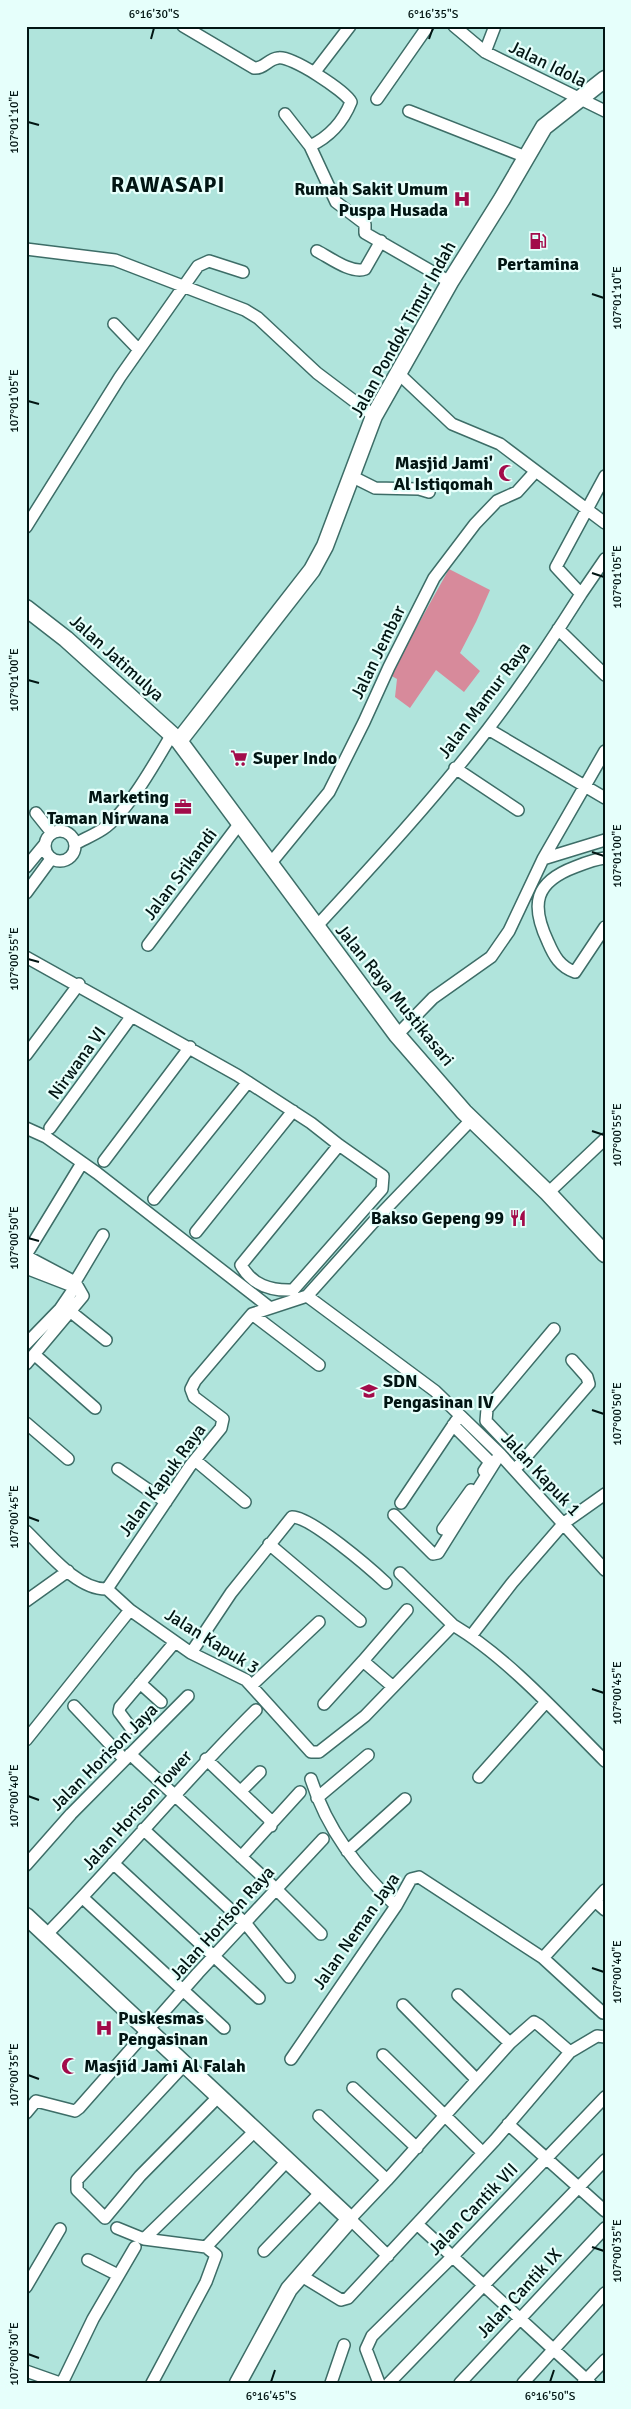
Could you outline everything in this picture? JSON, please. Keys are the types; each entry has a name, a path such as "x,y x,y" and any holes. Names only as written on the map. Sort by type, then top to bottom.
{"main road":[{"name":"Jalan Pondok Timur Indah","path":"176,737 312,570 325,546 374,416 450,282 544,127 605,79"},
{"name":"Jalan Jatimulya","path":"26,608 66,639 176,737"},
{"name":"Jalan Raya Mustikasari","path":"176,737 397,1036 472,1120 548,1193 605,1254"},
{"path":"26,1916 350,2219 300,2275 282,2301 238,2383"}],"street":[{"path":"183,26 254,68 260,69 276,58 282,58 314,73 348,96 351,102 347,112 329,135 310,146"},
{"path":"314,73 350,26"},
{"path":"377,99 428,26"},
{"name":"Jalan Idola","path":"454,26 485,52 605,111"},
{"path":"485,52 496,26"},
{"path":"409,111 526,157"},
{"path":"285,114 310,146 336,202 367,226 365,233 450,282"},
{"path":"317,251 354,269 361,270 365,269 381,242"},
{"path":"26,250 103,257 146,271 252,314 317,373 374,416"},
{"path":"26,527 120,378 184,287 204,262 209,261 243,272"},
{"path":"114,324 140,350"},
{"path":"398,373 452,424 500,444 605,523"},
{"name":"Jalan Jembar","path":"270,864 329,792 434,578 480,518 497,500 517,492 535,472"},
{"path":"351,476 376,488 419,489 429,492"},
{"path":"581,594 556,567 605,476"},
{"name":"Jalan Mamur Raya","path":"316,927 388,849 488,729 605,559"},
{"path":"558,629 605,675"},
{"path":"488,729 605,798"},
{"path":"75,844 103,829 116,818 176,737"},
{"path":"397,1036 433,998 491,957 509,932 543,859 583,786 605,751"},
{"path":"456,768 518,810"},
{"path":"36,813 52,833"},
{"name":"Jalan Srikandi","path":"148,945 240,823"},
{"path":"26,867 52,833 66,832 72,837 75,844 74,852 70,858 63,862 51,859 46,852 45,844"},
{"path":"543,859 605,840"},
{"path":"605,858 557,874 538,899 538,911 540,926 560,964 575,972 605,927"},
{"path":"26,893 51,859"},
{"path":"26,957 78,984 132,1017 190,1047 248,1082 293,1111 383,1176 382,1189 292,1290 280,1291 261,1286 246,1274 241,1265 339,1146"},
{"path":"26,1055 78,984"},
{"name":"Nirwana VI","path":"50,1128 132,1017"},
{"path":"104,1161 190,1047"},
{"path":"154,1199 248,1082"},
{"path":"196,1232 293,1111"},
{"path":"252,1314 306,1296 377,1218 472,1120"},
{"path":"26,1128 46,1137 147,1210 269,1308"},
{"path":"548,1193 605,1139"},
{"path":"26,1364 83,1296 76,1282 26,1256 82,1162"},
{"path":"76,1282 102,1235"},
{"path":"26,1268 75,1286 60,1309 26,1344"},
{"name":"Jalan Kapuk 1","path":"306,1296 435,1391 500,1454 605,1570"},
{"path":"71,1312 106,1340"},
{"path":"252,1314 319,1365"},
{"name":"Jalan Kapuk Raya","path":"107,1589 152,1520 223,1423 220,1416 194,1397 191,1389 195,1381 252,1314"},
{"path":"524,1461 486,1421 485,1415 487,1408 554,1329"},
{"path":"35,1354 95,1408"},
{"path":"515,1470 589,1384 587,1378 572,1360"},
{"path":"401,1503 460,1415"},
{"path":"26,1423 68,1459"},
{"path":"444,1529 490,1462 453,1425"},
{"path":"394,1515 433,1554 438,1553 500,1454"},
{"path":"195,1460 245,1502"},
{"path":"118,1469 166,1502"},
{"path":"471,1636 512,1582 564,1523 605,1494"},
{"path":"191,1653 231,1594 292,1516 300,1516 312,1524 372,1569 386,1584"},
{"path":"26,1531 78,1581 98,1589 107,1589 130,1610 26,1740"},
{"path":"269,1544 360,1621"},
{"path":"26,1601 68,1571"},
{"path":"400,1572 452,1625 471,1636 546,1702 605,1761"},
{"name":"Jalan Kapuk 3","path":"130,1610 191,1653 233,1673 252,1685 311,1752 319,1752 343,1734 365,1716 392,1686"},
{"path":"324,1704 407,1610"},
{"path":"252,1685 319,1622"},
{"path":"363,1661 392,1686 452,1625"},
{"path":"131,1728 119,1710 175,1642"},
{"path":"140,1683 161,1702"},
{"name":"Jalan Horison Jaya","path":"26,1865 71,1814 188,1696"},
{"path":"480,1777 546,1702"},
{"path":"74,1706 127,1757 175,1795 276,1889 321,1934"},
{"name":"Jalan Horison Tower","path":"46,1935 83,1898 206,1759 256,1710"},
{"path":"317,1798 368,1755"},
{"path":"206,1759 241,1791 268,1819 271,1826"},
{"path":"241,1791 260,1772"},
{"path":"311,1779 317,1798 332,1830 356,1865 396,1906"},
{"path":"241,1857 300,1792"},
{"path":"347,1851 405,1799"},
{"path":"143,1829 246,1924 289,1977"},
{"name":"Jalan Horison Raya","path":"26,2113 36,2101 75,2111 276,1889 324,1839"},
{"path":"113,1863 258,1998"},
{"name":"Jalan Neman Jaya","path":"290,2058 396,1906 411,1879 419,1877 543,1958 603,2013"},
{"path":"543,1958 605,1890"},
{"path":"83,1898 182,1992 224,2028"},
{"path":"595,1901 605,1910"},
{"path":"458,1995 510,2043"},
{"path":"403,2005 477,2080"},
{"path":"388,2256 350,2219 417,2148 444,2114 510,2043 534,2022 570,2052"},
{"path":"300,2275 341,2300 348,2298 483,2153 570,2052 597,2036 605,2038"},
{"path":"383,2055 483,2153"},
{"path":"184,2065 77,2180 77,2190 105,2218 140,2176 218,2097"},
{"path":"353,2088 417,2148"},
{"name":"Jalan Cantik VII","path":"379,2383 367,2344 372,2336 453,2256 605,2097"},
{"path":"319,2116 387,2180"},
{"path":"508,2124 605,2210"},
{"path":"26,2371 61,2383 90,2326 139,2243 255,2131"},
{"path":"389,2383 577,2186 605,2160"},
{"path":"206,2247 287,2161"},
{"path":"264,2251 321,2192"},
{"path":"417,2224 520,2317 586,2382 605,2360"},
{"path":"117,2228 139,2243 206,2247 216,2255 206,2282 152,2383"},
{"name":"Jalan Cantik IX","path":"460,2383 605,2228"},
{"path":"26,2287 60,2229"},
{"path":"88,2260 118,2276"},
{"path":"523,2383 605,2293"},
{"path":"332,2383 344,2345"}],"shaded area":[{"path":"449,569 490,590 460,653 480,671 464,692 436,670 410,708 395,697 397,679 390,675"}],"place":[{"name":"Rumah Sakit Umum Puspa Husada","path":"462,199"},
{"name":"Pertamina","path":"538,241"},
{"name":"Masjid Jami' Al Istiqomah","path":"507,473"},
{"name":"Super Indo","path":"239,758"},
{"name":"Marketing Taman Nirwana","path":"183,807"},
{"name":"Bakso Gepeng 99","path":"518,1218"},
{"name":"SDN Pengasinan IV","path":"369,1391"},
{"name":"Puskesmas Pengasinan","path":"104,2028"},
{"name":"Masjid Jami Al Falah","path":"70,2066"}],"district":[{"name":"RAWASAPI","path":"168,184"}]}
